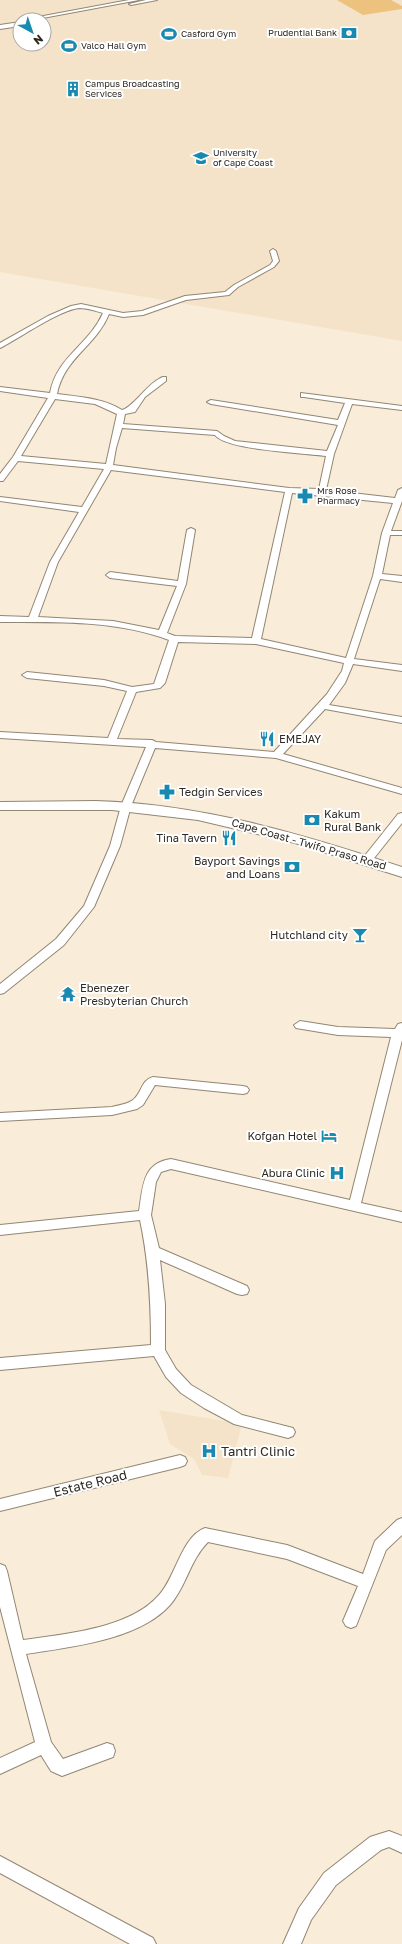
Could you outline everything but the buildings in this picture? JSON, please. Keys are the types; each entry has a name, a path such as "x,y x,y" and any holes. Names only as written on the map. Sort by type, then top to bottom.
{"main road":[{"name":"Cape Coast - Twifo Praso Road","path":"0,806 126,806 223,820 310,842 402,872"}],"street":[{"path":"52,15 138,0"},
{"path":"52,19 155,0"},
{"path":"0,24 12,22"},
{"path":"0,27 12,25"},
{"path":"0,346 50,317 73,306 82,306 107,312 134,315 155,310 185,298 227,294 236,286 272,266 276,261 273,251"},
{"path":"0,479 16,458 53,396 54,387 59,373 79,347 98,331 107,312"},
{"path":"121,413 132,410 138,398 156,386 163,379"},
{"path":"0,389 102,404 114,408 121,413"},
{"path":"304,395 402,408"},
{"path":"211,402 341,423"},
{"path":"322,492 330,454 349,402"},
{"path":"32,620 54,562 109,467 121,413"},
{"path":"119,426 217,433 221,438 234,443 330,454"},
{"path":"16,458 109,467 289,490 322,492 397,501"},
{"path":"256,641 289,490"},
{"path":"276,755 343,681 377,576 386,533 402,490"},
{"path":"0,499 85,510"},
{"path":"162,634 182,584 191,530"},
{"path":"386,533 402,533"},
{"path":"110,575 182,584"},
{"path":"377,576 402,579"},
{"path":"0,619 104,623 135,627 162,634 174,639 256,641 349,661 402,668"},
{"path":"27,674 104,683 132,690 156,686 160,683 174,639"},
{"path":"111,741 119,726 123,707 132,690"},
{"path":"321,706 402,720"},
{"path":"0,734 152,743 276,755 350,775 402,792"},
{"path":"0,990 60,942 89,907 115,846 126,806 152,743"},
{"path":"367,860 402,816"},
{"path":"300,1025 338,1031 400,1030 354,1207"},
{"path":"0,1118 112,1111 133,1106 139,1102 149,1084 153,1081 243,1090"},
{"path":"288,1432 239,1420 208,1404 186,1389 171,1374 158,1350 158,1304 153,1251 145,1215 150,1182 156,1169 162,1165 171,1164 402,1218"},
{"path":"0,1230 145,1215"},
{"path":"153,1251 242,1290"},
{"path":"0,1364 158,1350"},
{"name":"Estate Road","path":"0,1505 180,1461"},
{"path":"351,1621 367,1583 380,1546 402,1525"},
{"path":"16,1648 68,1640 119,1627 154,1610 164,1600 179,1579 190,1554 199,1540 205,1535 287,1552 367,1583"},
{"path":"0,1571 16,1648 44,1746 57,1765 62,1768 107,1751"},
{"path":"0,1766 44,1746"},
{"path":"292,1944 305,1914 330,1879 376,1843 388,1839 402,1845"},
{"path":"0,1864 147,1944"}],"shaded area":[{"name":"University of Cape Coast","path":"0,0 402,0 402,341 0,272"},
{"path":"337,0 391,0 402,6 402,9 363,15"},
{"name":"Tantri Clinic","path":"159,1410 242,1424 228,1478 202,1475 194,1459 170,1444"}],"place":[{"name":"Prudential Bank","path":"349,33"},
{"name":"Casford Gym","path":"169,34"},
{"name":"Valco Hall Gym","path":"69,46"},
{"name":"Campus Broadcasting Services","path":"73,89"},
{"name":"University of Cape Coast","path":"201,158"},
{"name":"Mrs Rose Pharmacy","path":"305,496"},
{"name":"EMEJAY","path":"267,739"},
{"name":"Tedgin Services","path":"167,792"},
{"name":"Kakum Rural Bank","path":"312,820"},
{"name":"Tina Tavern","path":"229,838"},
{"name":"Bayport Savings and Loans","path":"292,867"},
{"name":"Hutchland city","path":"360,935"},
{"name":"Ebenezer Presbyterian Church","path":"68,994"},
{"name":"Kofgan Hotel","path":"329,1136"},
{"name":"Abura Clinic","path":"337,1173"},
{"name":"Tantri Clinic","path":"209,1451"}]}
